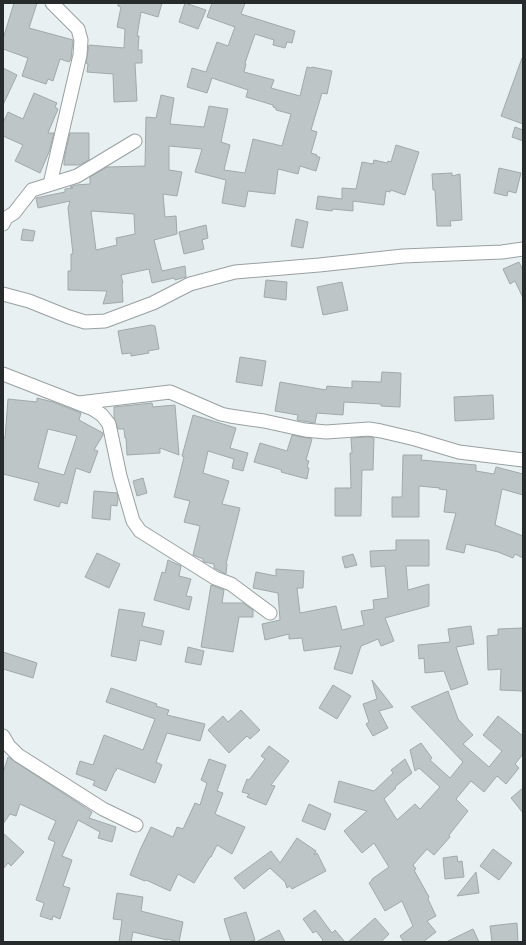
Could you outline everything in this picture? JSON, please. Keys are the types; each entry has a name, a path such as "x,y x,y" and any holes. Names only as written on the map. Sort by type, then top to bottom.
{"street":[{"path":"50,184 80,55 81,40 78,29 52,3"},
{"path":"3,224 6,218 14,213 32,190 77,176 135,141"},
{"path":"3,294 29,301 85,322 105,321 153,303 190,284 235,272 403,256 502,252 523,249"},
{"path":"3,374 79,403 102,415 109,424 120,476 132,521 140,531 215,578 231,584 270,613"},
{"path":"79,403 170,392 221,414 230,416 264,421 305,430 326,432 368,429 415,439 459,452 523,460"},
{"path":"3,736 8,746 18,755 103,809 136,825"}],"building":[{"path":"14,3 37,3 29,28 73,40 71,59 69,62 60,59 53,81 48,79 46,84 22,76 28,58 3,49 3,39"},
{"path":"118,3 162,3 158,17 141,12 137,36 139,36 138,50 142,50 142,63 135,63 137,101 114,102 113,74 87,72 88,64 86,63 89,45 124,48 125,29 117,27 121,7 118,6"},
{"path":"185,3 206,10 198,29 179,22"},
{"path":"212,3 245,3 241,14 295,31 292,43 287,42 285,48 273,45 274,40 255,34 245,63 244,72 274,80 271,88 300,96 307,67 332,71 327,94 322,93 311,130 317,132 311,153 317,155 317,157 320,157 316,171 300,166 298,174 278,169 275,194 248,191 245,207 222,203 226,180 195,172 202,149 169,146 169,170 182,172 177,196 163,194 165,217 176,216 177,234 154,240 162,271 185,266 186,277 152,283 149,269 121,275 123,283 123,302 103,304 107,291 68,290 68,271 71,271 71,254 73,254 68,208 70,201 38,208 36,198 65,192 65,189 73,188 70,187 76,185 90,184 90,177 107,167 145,166 146,117 156,118 161,95 174,98 170,124 204,127 209,106 228,109 221,142 230,145 224,170 245,173 253,139 282,146 291,114 276,110 273,105 246,97 248,90 212,78 207,93 187,87 192,68 206,72 217,42 228,46 235,27 207,17","holes":["91,211 134,214 135,234 116,238 117,245 96,250"]},
{"path":"523,58 523,124 501,116"},
{"path":"3,68 17,75 3,105"},
{"path":"34,93 57,103 55,107 58,109 48,133 54,133 49,152 40,173 15,161 23,145 3,136 3,123 8,112 23,119"},
{"path":"515,127 523,130 523,141 512,137"},
{"path":"70,133 89,133 89,160 79,165 64,165"},
{"path":"396,145 419,152 405,195 391,190 390,192 386,191 384,205 353,201 353,211 316,209 318,196 342,199 342,188 356,189 362,162 373,164 374,160 387,163 388,161 391,162"},
{"path":"499,168 521,173 516,193 508,191 507,196 494,193"},
{"path":"452,173 452,176 460,174 462,220 450,221 451,226 437,226 435,190 433,190 432,174"},
{"path":"296,219 308,222 303,248 291,246"},
{"path":"206,225 208,238 202,240 204,249 184,254 179,232"},
{"path":"23,229 35,231 33,241 21,240"},
{"path":"519,262 523,270 523,298 515,281 510,284 503,269"},
{"path":"266,280 287,282 286,300 264,297"},
{"path":"342,282 348,310 323,315 317,287"},
{"path":"151,325 155,326 159,349 148,351 149,353 131,356 131,353 122,354 118,331"},
{"path":"240,357 266,361 262,386 236,382"},
{"path":"382,372 401,373 400,407 381,406 381,404 344,402 343,415 317,413 315,423 297,420 298,415 275,411 280,382 326,390 327,386 352,388 352,381 381,382"},
{"path":"493,395 494,419 455,421 454,397"},
{"path":"37,398 53,402 81,413 79,420 103,433 94,450 98,451 90,473 76,468 67,504 61,502 59,507 34,500 39,483 3,474 3,437 5,438 8,399 37,402","holes":["48,429 77,436 64,475 38,468"]},
{"path":"152,403 153,407 175,405 179,455 160,448 160,453 127,455 124,429 118,429 114,418 114,407"},
{"path":"193,415 236,428 230,448 248,453 243,471 232,468 234,459 208,451 203,473 229,481 222,504 240,508 226,564 226,574 214,568 214,564 204,562 203,559 193,555 200,526 184,522 190,501 174,497 184,457 182,456"},
{"path":"292,435 312,439 306,460 309,461 307,467 309,468 307,479 281,472 282,470 254,462 260,443 287,451"},
{"path":"351,438 374,438 373,470 362,470 361,516 335,516 335,488 351,488"},
{"path":"403,455 422,455 421,460 476,465 476,471 494,474 496,467 523,474 523,495 502,489 495,525 523,536 523,558 515,554 513,558 498,552 466,544 464,553 446,549 456,513 444,512 447,490 419,486 419,517 392,517 392,497 402,497"},
{"path":"143,478 147,493 137,496 133,481"},
{"path":"94,491 117,493 117,506 111,505 110,520 92,518"},
{"path":"396,540 429,540 429,566 406,566 408,590 429,584 429,606 385,618 394,641 381,646 378,639 361,646 352,674 334,669 341,646 304,651 302,638 289,639 289,634 265,640 262,624 280,620 278,593 253,588 256,572 276,576 276,569 304,571 303,588 297,588 300,613 336,606 342,630 364,625 361,611 374,609 373,600 388,598 385,566 371,567 370,551 396,550"},
{"path":"97,553 120,564 109,588 85,577"},
{"path":"353,554 357,565 345,568 342,557"},
{"path":"168,560 181,566 179,576 191,579 186,596 192,597 189,610 154,600 162,572 165,573"},
{"path":"211,585 224,590 222,603 243,603 253,610 253,617 239,617 233,652 201,647"},
{"path":"119,609 145,613 142,626 164,631 161,645 140,640 136,661 111,656"},
{"path":"471,626 474,644 456,647 468,684 451,690 444,671 425,673 424,658 419,659 418,645 450,642 448,629"},
{"path":"523,628 523,691 500,690 501,669 488,670 487,636 498,635 498,629"},
{"path":"188,647 204,651 201,665 185,662"},
{"path":"3,652 37,663 33,678 3,669"},
{"path":"372,680 393,707 379,711 388,728 373,736 366,724 369,722 363,704 377,699"},
{"path":"333,685 351,696 337,719 319,708"},
{"path":"111,688 157,704 156,706 169,710 167,715 205,724 200,741 167,733 156,762 162,765 155,783 117,768 106,791 93,785 95,781 76,774 80,761 93,765 104,735 143,750 155,719 106,702"},
{"path":"448,691 458,719 473,735 463,744 489,767 502,751 483,735 498,716 523,736 523,754 515,764 519,768 506,784 497,776 484,792 471,781 456,799 468,811 449,835 450,837 434,855 427,849 413,865 416,869 414,870 429,897 428,899 436,916 427,921 436,932 423,942 404,942 400,936 413,926 402,901 385,911 369,883 372,879 389,867 374,843 362,853 344,831 367,811 334,802 339,781 374,791 393,773 391,770 405,759 412,773 395,787 396,788 384,799 397,820 415,804 420,809 440,787 419,768 415,771 410,750 421,743 432,758 430,760 450,778 463,762 411,707"},
{"path":"241,710 260,730 250,739 247,736 229,753 208,730 223,716 228,722"},
{"path":"269,746 289,761 271,785 275,786 266,805 247,797 249,794 242,792 247,779 249,780 265,759 261,756"},
{"path":"8,757 92,812 89,818 116,827 112,842 98,838 100,832 78,820 62,856 72,860 63,886 70,888 60,919 53,916 52,920 40,916 44,903 36,900 55,842 48,839 56,821 20,804 16,816 10,814 3,824 3,773"},
{"path":"209,759 226,765 217,791 223,793 215,814 245,827 232,854 217,845 194,883 178,874 170,891 146,880 145,881 130,875 151,827 173,837 177,827 183,829 195,803 200,805 207,783 201,780"},
{"path":"523,788 523,813 511,798"},
{"path":"309,804 331,814 325,830 302,821"},
{"path":"3,833 24,852 11,866 8,863 3,869"},
{"path":"297,838 316,851 314,855 317,853 326,871 292,889 290,886 287,888 285,882 270,868 244,889 234,878 271,851 280,863"},
{"path":"493,849 512,863 499,880 480,866"},
{"path":"457,856 458,862 462,861 464,877 445,879 443,858"},
{"path":"476,872 479,893 457,896"},
{"path":"117,893 143,897 141,911 183,922 179,942 133,932 131,942 119,942 122,920 113,919"},
{"path":"315,910 332,933 335,930 345,942 321,942 323,940 316,931 313,933 303,919"},
{"path":"246,912 255,940 249,942 231,942 224,919"},
{"path":"375,918 389,934 381,942 348,942"},
{"path":"517,923 518,942 492,942 490,926"},
{"path":"473,929 479,942 446,942"},
{"path":"279,930 285,942 256,942"}]}
